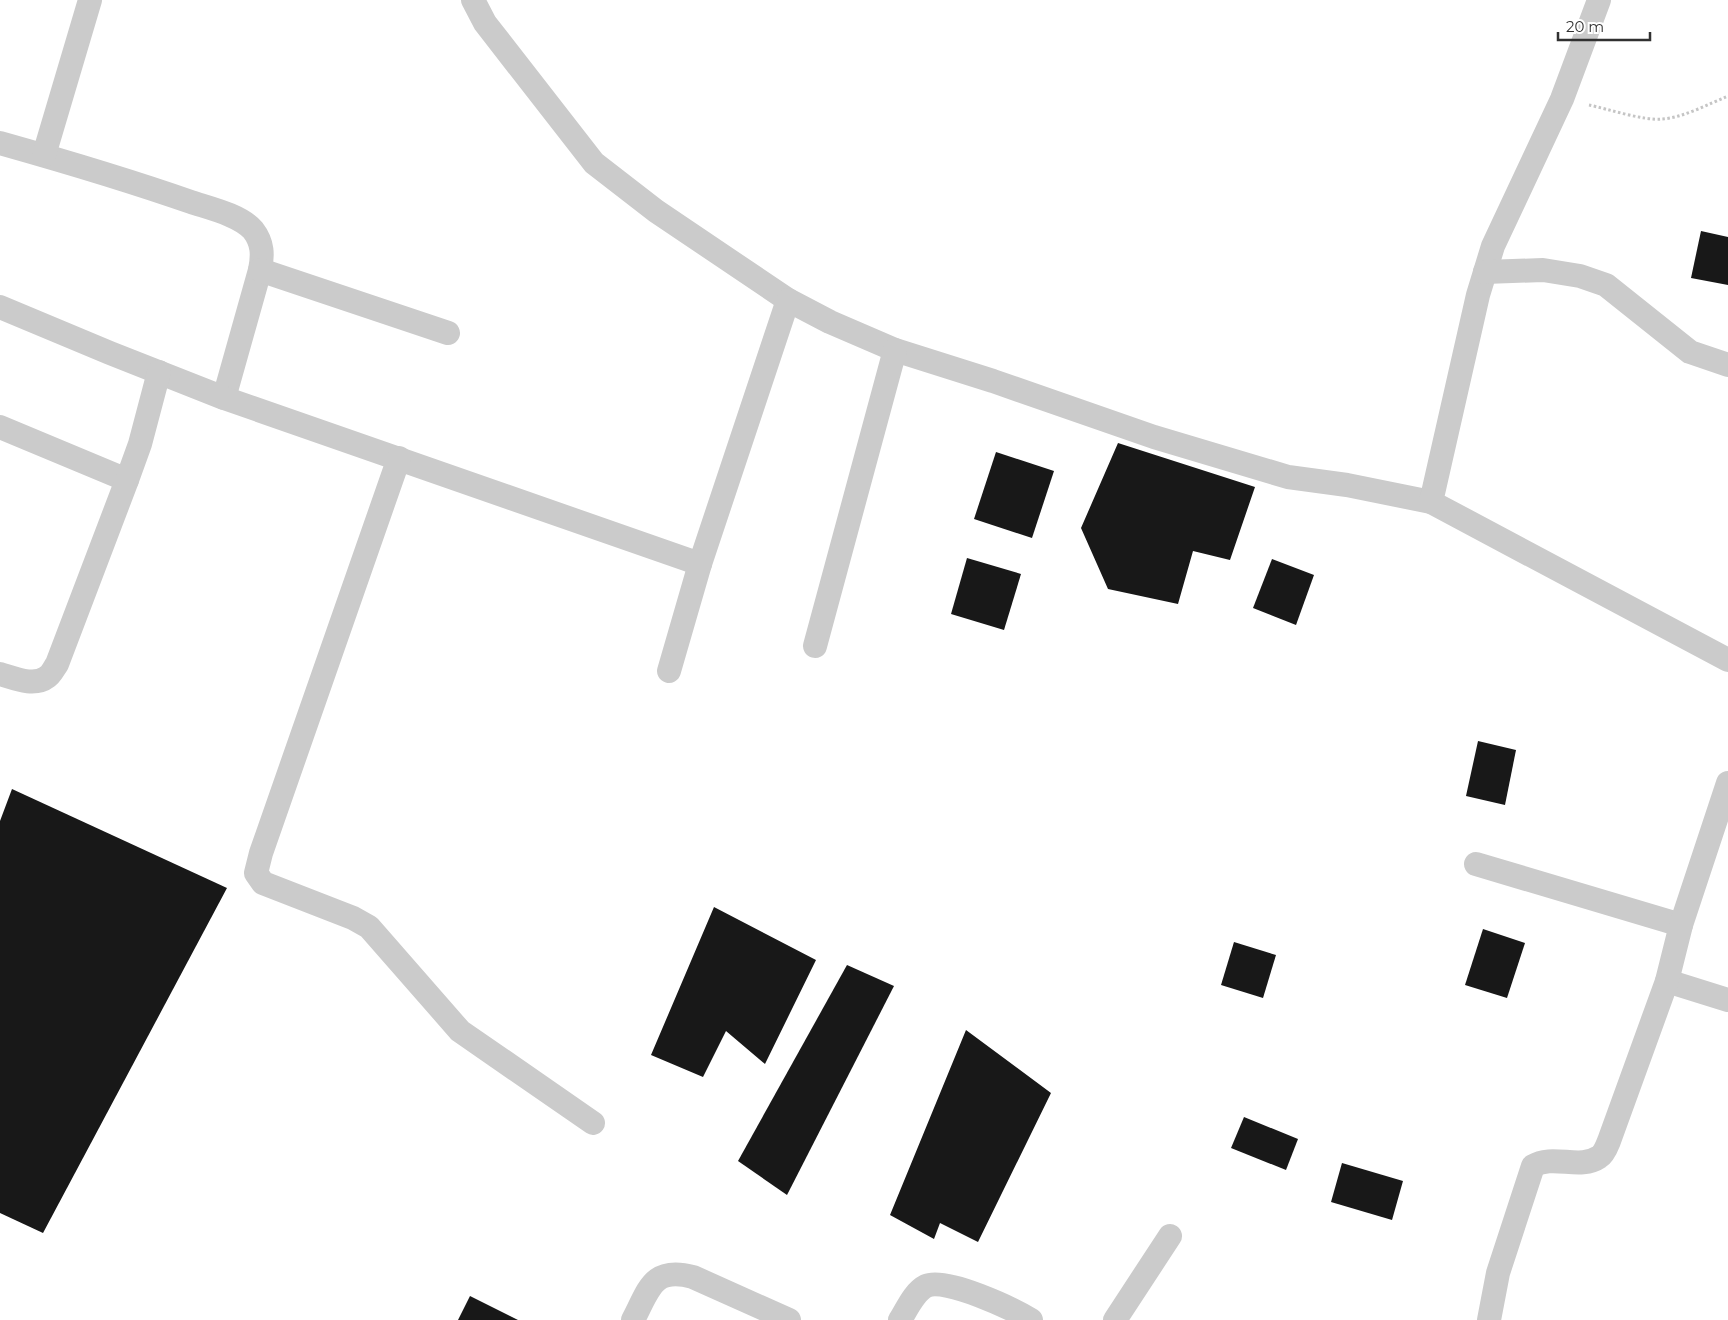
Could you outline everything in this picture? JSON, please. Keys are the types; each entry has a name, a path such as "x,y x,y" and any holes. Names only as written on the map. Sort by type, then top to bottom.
{"street":[{"path":"44,155 90,0"},
{"path":"472,0 485,23 594,163 656,211 788,300 830,322 895,350 993,381 1154,437 1288,477 1347,485 1431,502 1728,660"},
{"path":"1431,502 1478,294 1493,246 1562,99 1598,0"},
{"path":"0,143 136,182 232,216 252,228 259,239 263,253 260,270 224,398"},
{"path":"260,270 448,333"},
{"path":"1486,272 1543,270 1580,276 1606,285 1690,352 1728,366"},
{"path":"669,671 700,564 788,300"},
{"path":"0,307 224,398 700,564"},
{"path":"815,646 895,350"},
{"path":"0,674 24,681 36,682 48,677 57,664 128,480 140,444 158,372"},
{"path":"0,427 128,480"},
{"path":"399,458 260,853 256,873 263,883 353,918 369,927 460,1031 593,1123"},
{"path":"1489,1320 1498,1273 1533,1166 1541,1162 1590,1162 1600,1156 1610,1141 1667,981 1681,924 1728,783"},
{"path":"1476,864 1681,924"},
{"path":"1667,981 1728,1000"},
{"path":"1122,1318 1170,1236"},
{"path":"633,1320 652,1284 664,1275 679,1274 693,1277 789,1320"},
{"path":"900,1320 914,1297 927,1286 949,1285 1012,1308 1031,1320"}],"path":[{"path":"1562,99 1652,119 1662,119 1677,116 1728,96"}],"building":[{"path":"1701,231 1728,237 1728,285 1691,278"},
{"path":"1118,443 1255,487 1230,560 1193,551 1178,604 1108,589 1081,528"},
{"path":"996,452 1054,471 1032,538 974,519"},
{"path":"967,558 1021,574 1004,630 951,614"},
{"path":"1272,559 1314,575 1296,625 1253,608"},
{"path":"1478,741 1516,750 1505,805 1466,796"},
{"path":"12,789 227,888 43,1233 0,1213 0,821"},
{"path":"714,907 816,960 765,1064 726,1031 703,1077 651,1055"},
{"path":"1483,929 1525,943 1507,998 1465,985"},
{"path":"1234,942 1276,955 1263,998 1221,985"},
{"path":"847,965 894,986 787,1195 738,1161"},
{"path":"966,1030 1051,1093 978,1242 940,1223 934,1239 890,1215"},
{"path":"1244,1117 1298,1139 1286,1170 1231,1148"},
{"path":"1342,1163 1403,1181 1392,1220 1331,1202"},
{"path":"470,1296 518,1320 458,1320"}]}
